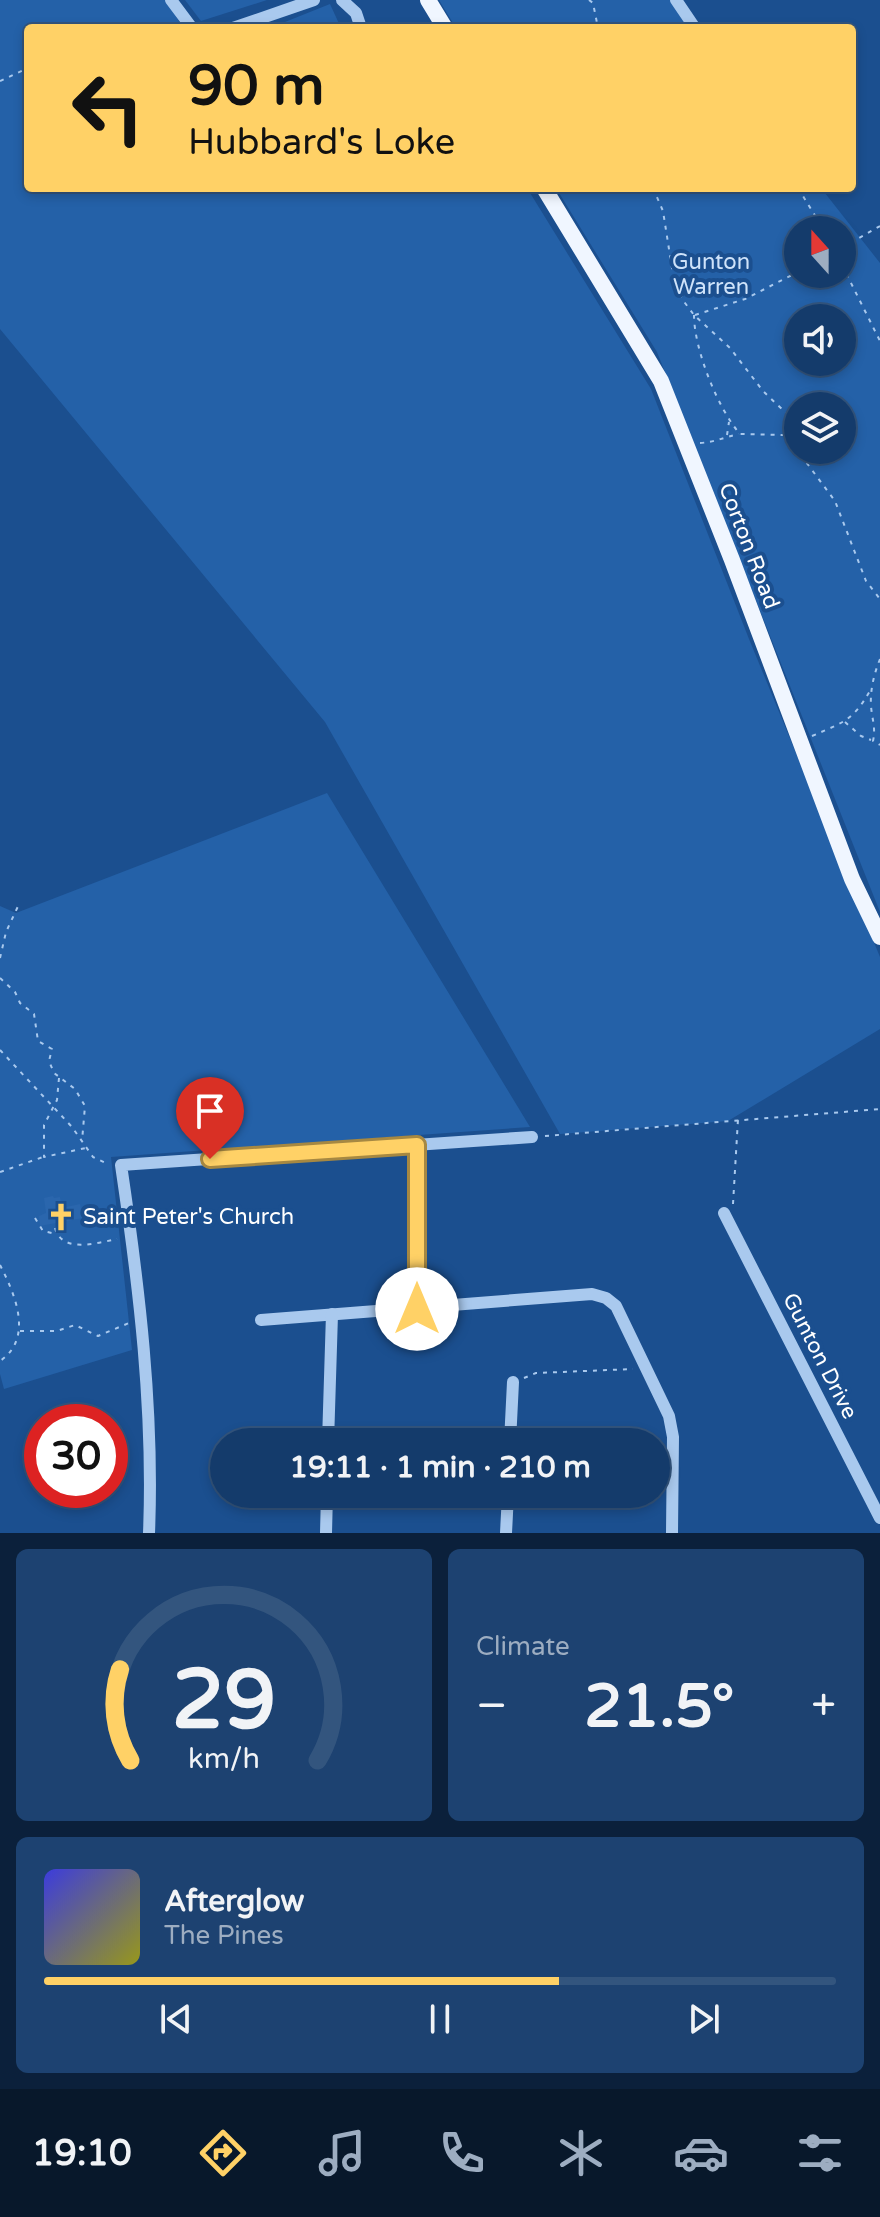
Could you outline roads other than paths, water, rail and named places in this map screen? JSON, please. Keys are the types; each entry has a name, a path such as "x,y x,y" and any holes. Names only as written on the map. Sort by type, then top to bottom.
{"main road":[{"path":"428,0 443,24"},
{"name":"Corton Road","path":"546,192 661,381 852,879 880,937"}],"street":[{"path":"171,0 189,24"},
{"path":"245,24 314,0"},
{"path":"342,0 356,13 360,24"},
{"path":"676,0 692,24"},
{"path":"149,1533 147,1387 132,1236 116,1165 532,1137"},
{"path":"417,1145 417,1309"},
{"name":"Gunton Drive","path":"724,1213 880,1518"},
{"path":"261,1320 592,1294 606,1298 616,1306 669,1416 673,1437 672,1533"},
{"path":"328,1428 332,1314"},
{"path":"511,1428 513,1382"},
{"path":"326,1533 327,1508"},
{"path":"506,1533 507,1508"}],"place":[{"name":"Saint Peter's Church","path":"61,1217"}],"park label":[{"name":"Gunton Warren","path":"711,274"}]}
